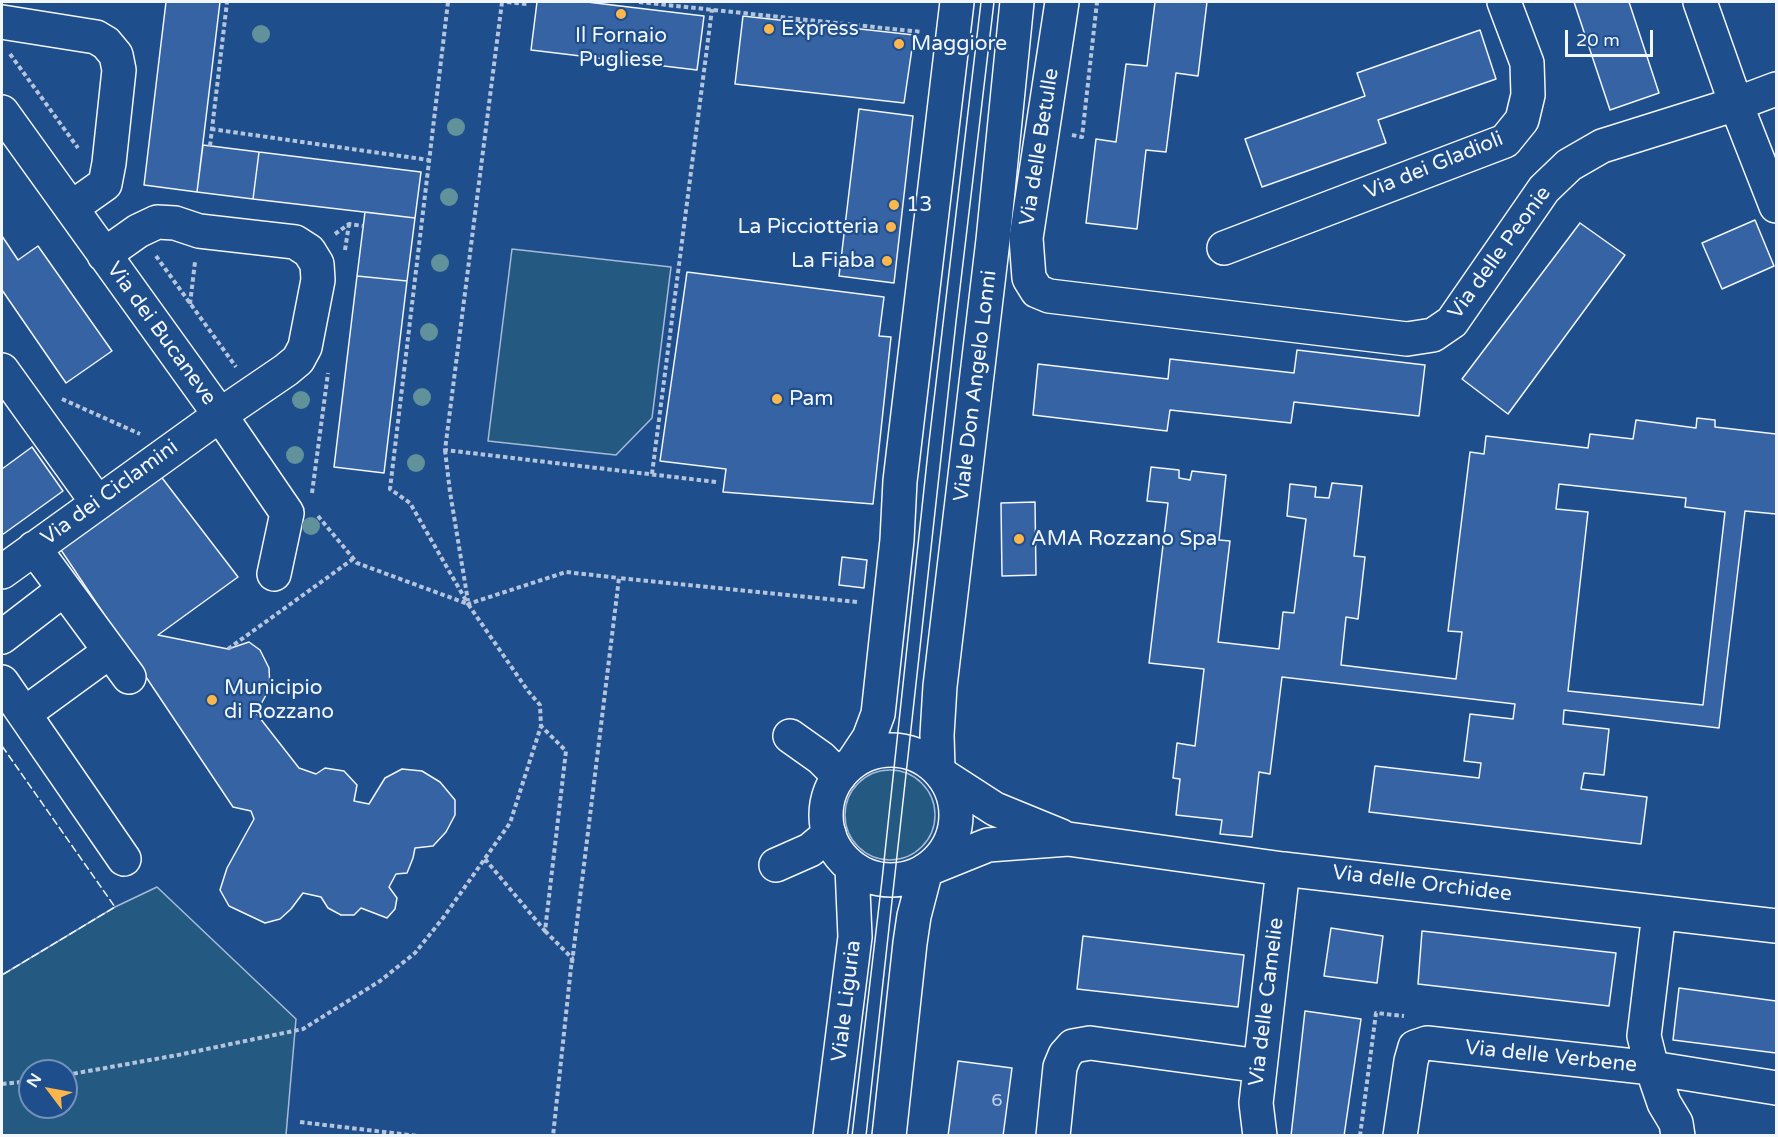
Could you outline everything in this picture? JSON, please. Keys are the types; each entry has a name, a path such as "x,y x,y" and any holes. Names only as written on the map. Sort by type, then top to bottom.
{"street":[{"path":"846,769 871,753 895,750 917,756 941,773 954,795 956,816 952,837 942,855 926,870 912,877 890,880 866,875 852,867 838,852 829,834 826,814 830,794 846,769 869,738 878,714 897,540 900,481 957,2"},
{"name":"Viale Don Angelo Lonni","path":"941,773 937,735 940,686 993,240 1017,2"},
{"name":"Via delle Betulle","path":"1037,291 1029,278 1026,238 1062,2"},
{"name":"Via dei Gladioli","path":"1224,248 1505,141 1522,120 1528,95 1527,63 1504,2"},
{"path":"1700,2 1736,104 1776,206"},
{"path":"2,22 96,37 106,43 116,55 119,70 105,184 71,208"},
{"name":"Via delle Peonie","path":"1037,291 1049,296 1407,339 1433,335 1452,322 1544,189 1569,165 1602,146 1736,104 1776,88"},
{"name":"Via dei Bucaneve","path":"2,112 104,255 220,415 298,360 305,347 318,280 317,264 309,251 295,242 199,231 175,223 157,222 138,231 104,255"},
{"path":"2,370 97,502"},
{"path":"2,408 43,426"},
{"path":"220,415 287,513 274,574"},
{"name":"Via dei Ciclamini","path":"2,572 220,415"},
{"path":"34,548 129,677"},
{"path":"2,637 63,590"},
{"path":"24,714 109,652"},
{"path":"2,682 124,859"},
{"path":"790,736 821,758 846,769"},
{"name":"Via delle Orchidee","path":"941,773 995,809 1068,839"},
{"path":"776,865 810,850 829,834"},
{"name":"Via delle Orchidee","path":"926,870 988,845 1068,839 1283,868 1776,926"},
{"name":"Viale Liguria","path":"830,1136 855,937 852,867"},
{"name":"Via delle Camelie","path":"1260,1136 1256,1103 1283,868"},
{"path":"889,1136 910,943 914,916 926,870"},
{"path":"1659,913 1644,1036 1652,1068 1664,1103 1676,1123 1678,1136"},
{"name":"Via delle Verbene","path":"1400,1136 1414,1047 1427,1042 1652,1068 1776,1088"},
{"path":"1053,1136 1060,1067 1065,1055 1073,1046 1090,1043 1260,1066"}],"path":[{"path":"210,146 227,2"},
{"path":"78,1073 303,1029 380,981 415,953 443,918 510,823 541,726 540,705 468,604 410,503 390,489 448,2"},
{"path":"468,604 445,450 502,2"},
{"path":"507,2 528,4 528,2"},
{"path":"639,2 925,32"},
{"path":"652,474 712,9"},
{"path":"211,129 429,160"},
{"path":"413,232 421,233"},
{"path":"55,395 172,449"},
{"path":"445,450 716,482"},
{"path":"228,649 353,559"},
{"path":"357,563 468,604 566,572 862,602"},
{"path":"553,1136 620,578"},
{"path":"541,726 566,751 545,930"},
{"path":"485,859 572,958 572,963"},
{"path":"2,1084 18,1082"},
{"path":"300,1122 418,1136"}],"shaded area":[{"path":"512,249 671,267 652,418 616,455 488,441"},
{"path":"890,770 907,774 922,783 931,798 935,815 931,832 922,847 907,856 890,860 873,856 858,847 849,832 845,815 849,798 858,783 873,774"},
{"path":"157,887 296,1019 286,1135 2,1135 2,975 115,907"}],"building":[{"path":"166,2 220,2 197,192 144,185"},
{"path":"537,2 587,2 704,16 697,70 531,50"},
{"path":"1155,2 1207,2 1198,76 1176,73 1166,152 1146,150 1137,229 1086,223 1096,139 1116,142 1126,64 1147,66"},
{"path":"1574,2 1629,2 1659,93 1610,110"},
{"path":"743,16 914,35 904,103 735,84"},
{"path":"1480,30 1496,79 1378,120 1386,143 1262,187 1245,139 1365,96 1357,73"},
{"path":"859,109 913,116 894,283 839,276"},
{"path":"203,145 259,152 253,199 197,192"},
{"path":"259,152 421,172 415,218 253,199"},
{"path":"365,212 415,218 407,281 357,276"},
{"path":"1755,220 1774,266 1722,289 1702,243"},
{"path":"1580,223 1625,255 1508,414 1462,379"},
{"path":"2,236 18,260 38,246 112,351 66,383 2,290"},
{"name":"Pam","path":"687,272 884,297 879,336 891,337 873,504 723,492 726,469 660,461"},
{"path":"357,276 407,281 384,473 334,467"},
{"path":"1297,350 1425,365 1419,416 1294,402 1291,423 1170,410 1167,431 1033,415 1038,364 1168,379 1170,359 1294,373"},
{"path":"1697,418 1715,420 1715,427 1776,434 1776,514 1745,511 1719,728 1564,710 1563,724 1609,729 1604,775 1584,773 1581,789 1647,797 1641,844 1369,812 1375,766 1479,778 1481,763 1464,761 1470,714 1513,719 1515,704 1282,677 1270,774 1259,772 1252,837 1220,834 1222,820 1176,815 1180,779 1173,778 1177,743 1195,746 1204,669 1149,663 1168,503 1147,501 1151,467 1179,470 1179,478 1190,480 1192,471 1226,475 1219,540 1230,541 1218,642 1279,649 1283,612 1294,613 1306,519 1287,516 1290,484 1316,487 1315,497 1329,498 1332,483 1362,486 1354,556 1365,557 1358,619 1346,617 1341,665 1456,679 1462,632 1448,631 1470,452 1484,454 1486,436 1588,448 1590,434 1633,439 1636,420 1696,428","holes":["1559,484 1686,498 1685,507 1725,512 1703,705 1568,691 1588,512 1556,509"]},
{"path":"32,447 63,491 2,535 2,469"},
{"name":"Municipio di Rozzano","path":"156,470 238,577 158,635 228,649 249,642 260,650 269,668 270,688 256,713 299,768 316,774 325,768 344,771 357,785 354,801 369,804 385,778 402,769 422,771 440,782 455,800 455,815 446,832 433,846 415,848 407,873 396,874 389,887 397,898 395,909 387,918 361,908 354,915 341,915 328,908 321,897 303,893 280,919 265,923 229,906 220,890 227,868 254,819 251,811 233,807 55,541"},
{"name":"AMA Rozzano Spa","path":"1035,502 1036,575 1002,576 1001,503"},
{"path":"842,557 867,560 864,588 839,585"},
{"path":"1331,928 1383,936 1377,983 1324,976"},
{"path":"1422,931 1616,953 1609,1006 1418,984"},
{"path":"1083,936 1244,955 1238,1007 1077,989"},
{"path":"1679,988 1776,1001 1776,1053 1673,1040"},
{"path":"1305,1011 1361,1019 1344,1136 1291,1136"},
{"path":"958,1061 1012,1068 1003,1136 948,1136"}],"tram line":[{"path":"852,1136 929,442 981,2"},
{"path":"866,1136 956,322 994,2"}],"fence":[{"path":"2,746 115,907 2,975"}],"place":[{"name":"Il Fornaio Pugliese","path":"621,14"},
{"name":"Express","path":"769,29"},
{"name":"Maggiore","path":"899,44"},
{"name":"13","path":"894,205"},
{"name":"La Picciotteria","path":"891,227"},
{"name":"La Fiaba","path":"887,261"},
{"name":"Pam","path":"777,399"},
{"name":"AMA Rozzano Spa","path":"1019,539"},
{"name":"Municipio di Rozzano","path":"212,700"}]}
